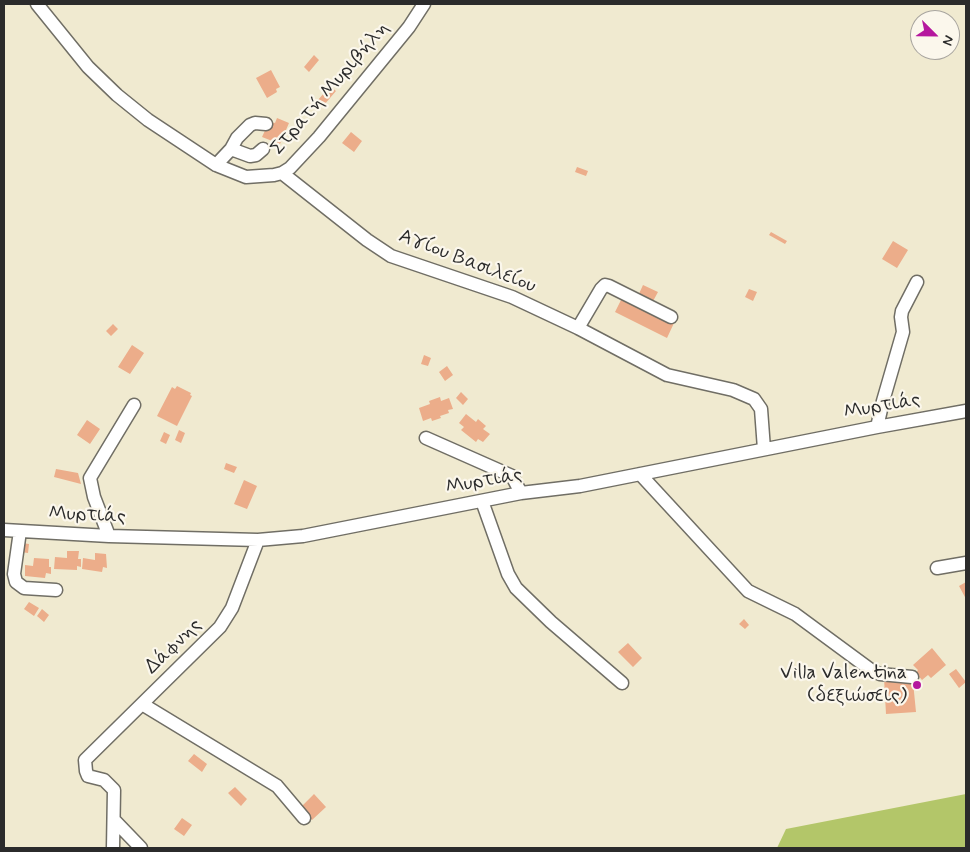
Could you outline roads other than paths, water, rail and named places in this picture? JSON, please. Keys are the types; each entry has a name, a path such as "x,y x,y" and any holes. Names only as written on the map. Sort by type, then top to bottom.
{"street":[{"path":"37,4 88,67 117,95 148,120 216,165 246,177 282,173"},
{"name":"Στρατή Μυριβήλη","path":"282,173 290,168 319,137 410,27 424,4"},
{"path":"216,165 250,125 266,124"},
{"path":"231,149 250,156 256,155 263,149"},
{"name":"Αγίου Βασιλείου","path":"282,173 367,240 392,256 512,297 578,328 667,375 733,390 754,399 761,409 764,449"},
{"path":"877,427 903,332 902,311 917,282"},
{"path":"578,328 605,285 671,318"},
{"path":"109,536 94,497 90,478 134,405"},
{"name":"Μυρτιάς","path":"4,530 109,536 258,540 303,536 521,493 580,486 966,411"},
{"path":"426,438 512,476 521,493"},
{"path":"640,474 748,591 795,614 871,670 880,674 912,677"},
{"path":"482,501 508,574 516,588 551,622 622,683"},
{"path":"20,531 14,574 16,582 24,588 56,590"},
{"name":"Δάφνης","path":"114,820 114,790 104,780 88,776 85,760 220,628 232,608 258,540"},
{"path":"938,568 966,563"},
{"path":"142,704 277,786 304,818"},
{"path":"113,848 114,820"},
{"path":"114,820 141,848"}],"place":[{"name":"Villa Valentina (δεξιώσεις)","path":"917,685"}]}
